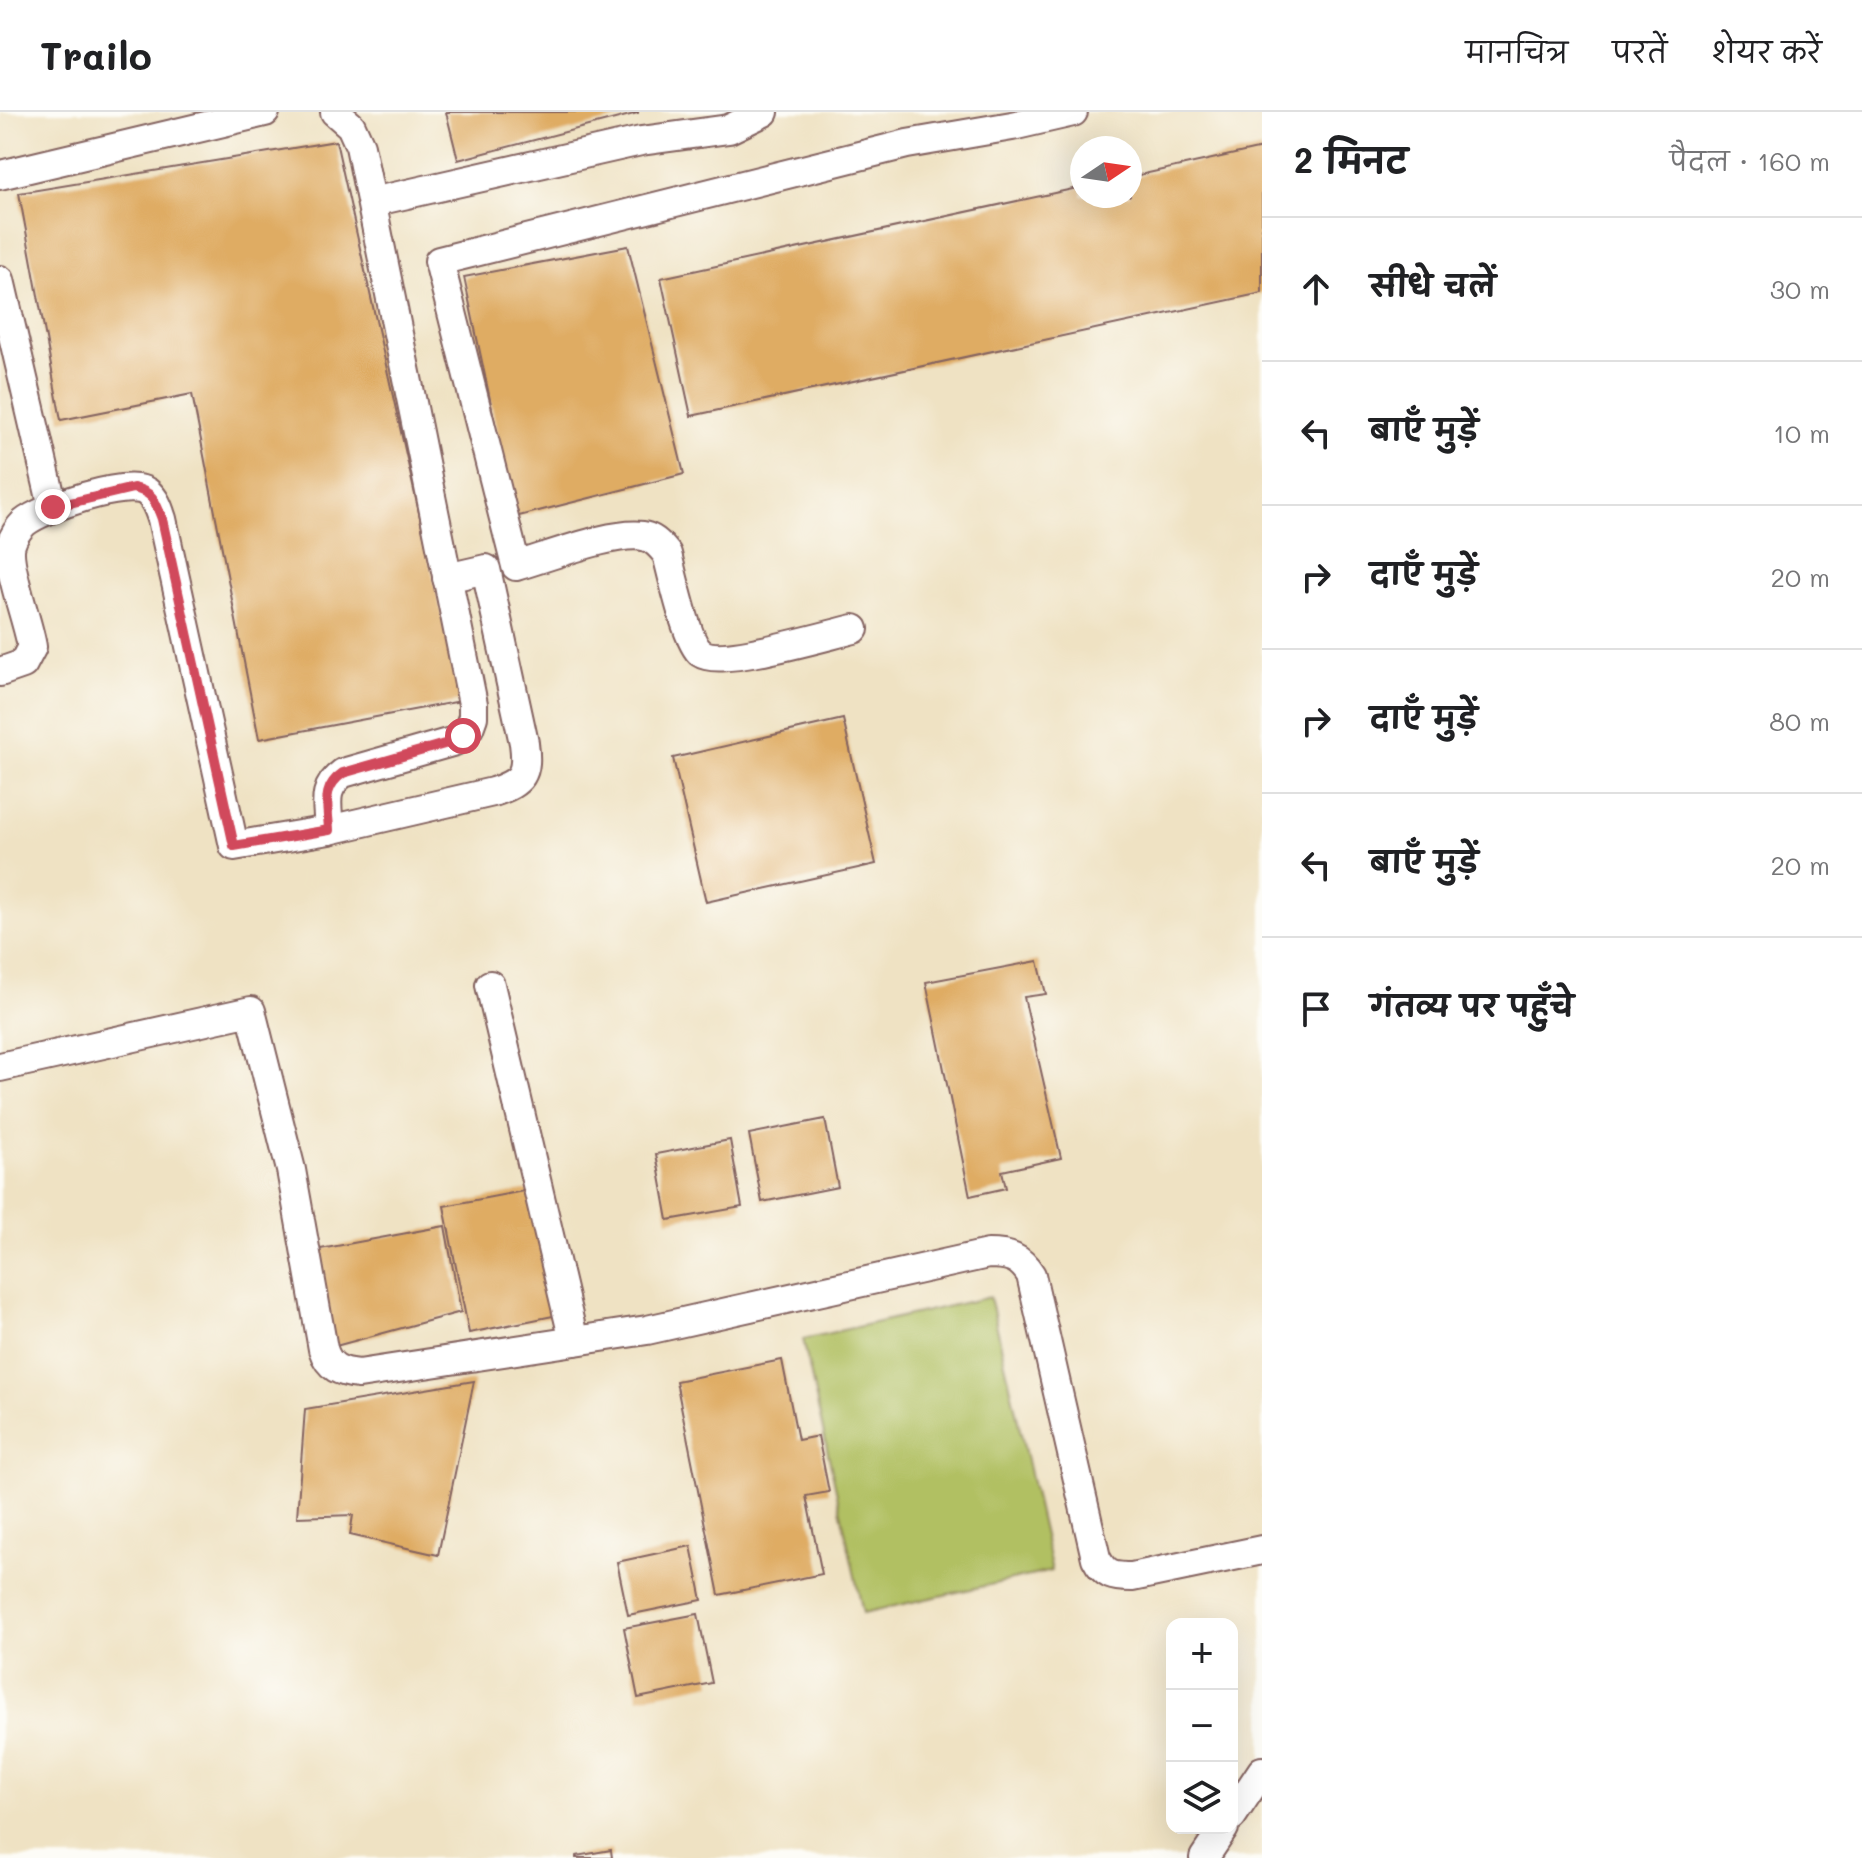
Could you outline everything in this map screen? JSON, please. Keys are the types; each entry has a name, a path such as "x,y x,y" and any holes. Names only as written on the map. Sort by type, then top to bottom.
{"street":[{"path":"0,175 265,112"},
{"path":"329,830 327,789 332,780 343,773 455,741 469,728 473,717 473,704 360,146 351,126 335,112"},
{"path":"372,202 641,141 729,129 764,112"},
{"path":"854,629 746,655 711,656 701,653 692,640 667,554 658,543 647,537 630,535 613,538 516,566 439,261 907,144 1073,112"},
{"path":"0,280 53,507"},
{"path":"0,672 23,664 32,647 9,553 11,543 24,523 53,507 133,488 146,491 155,501 162,519 234,846 329,830 493,792 517,782 524,772 524,743 486,569 447,578"},
{"path":"490,985 574,1341"},
{"path":"0,1067 251,1011 291,1170 323,1349 332,1367 342,1372 359,1374 647,1330 988,1254 1015,1257 1024,1263 1031,1275 1096,1558 1102,1570 1113,1577 1132,1577 1262,1550"},
{"path":"1238,1807 1262,1771"},
{"path":"1204,1858 1220,1834"}],"green space":[{"path":"990,1297 1052,1571 863,1613 803,1339"}],"building":[{"path":"446,112 638,112 638,113 458,160"},
{"path":"336,141 461,701 259,739 192,394 61,420 19,193"},
{"path":"1262,148 1262,293 691,416 661,278 1070,190 1070,208 1142,208 1142,174"},
{"path":"628,246 684,474 515,517 464,277"},
{"path":"843,719 876,864 706,902 673,758"},
{"path":"1038,961 1046,994 1024,997 1061,1158 1002,1171 1006,1188 970,1196 926,982"},
{"path":"825,1119 838,1187 762,1202 749,1134"},
{"path":"730,1140 742,1207 668,1220 656,1154"},
{"path":"534,1189 558,1315 469,1333 444,1206"},
{"path":"445,1226 461,1312 332,1347 315,1250"},
{"path":"782,1360 798,1440 818,1436 829,1492 806,1496 822,1574 719,1595 676,1381"},
{"path":"474,1381 438,1555 350,1535 353,1515 297,1517 305,1409"},
{"path":"691,1546 702,1600 628,1615 617,1562"},
{"path":"698,1614 712,1683 638,1698 624,1628"},
{"path":"611,1850 612,1858 576,1858 576,1856"}],"route":[{"path":"53,507 133,488 146,491 155,501 162,519 234,846 329,830 327,789 332,780 343,773 455,741 463,736"}]}
